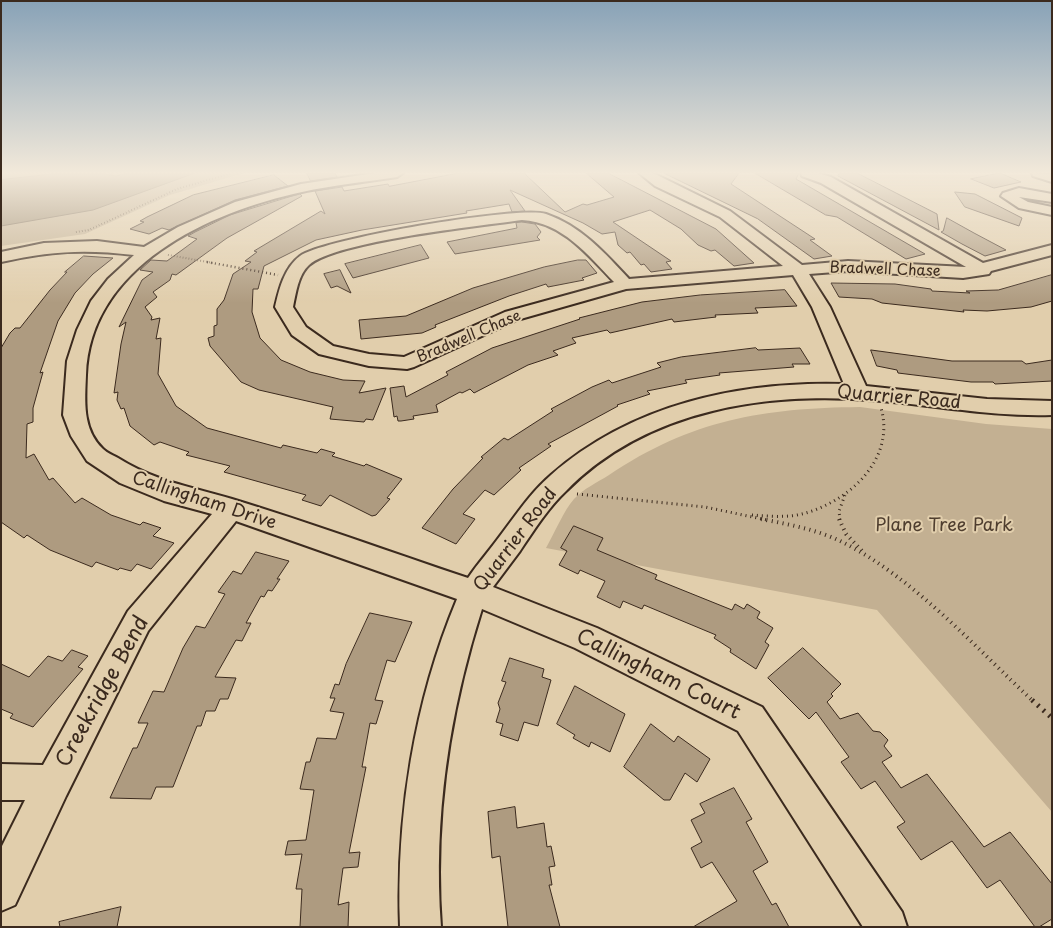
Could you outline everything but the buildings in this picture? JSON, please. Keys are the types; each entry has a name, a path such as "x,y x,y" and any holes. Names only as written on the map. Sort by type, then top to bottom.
{"street":[{"name":"Callingham Drive","path":"214,216 183,230 157,253 114,282 97,305 78,361 74,415 82,436 95,455 128,477 173,494 231,509 475,593"},
{"name":"Bradwell Chase","path":"520,216 337,245 307,258 291,277 284,307 299,331 326,350 370,360 407,363 511,316 626,284 848,266 963,273 983,270 1052,250"},
{"name":"Bradwell Chase","path":"528,216 542,217 583,240 626,284"},
{"path":"728,216 798,270 821,307 869,398"},
{"path":"889,216 983,270"},
{"path":"1,256 34,244 97,246 157,253"},
{"name":"Quarrier Road","path":"421,927 417,880 426,763 447,675 475,593 527,521 559,483 594,455 630,434 692,408 742,398 783,392 1033,409 1052,408"},
{"name":"Creekridge Bend","path":"1,891 53,783 138,621 231,509"},
{"name":"Callingham Court","path":"475,593 586,638 750,719 887,927"},
{"path":"1,782 53,783"}],"path":[{"path":"71,233 90,230 119,216"},
{"path":"157,253 291,277"},
{"path":"869,398 885,425 884,440 879,456 841,501 838,510 841,526 850,541 916,592 1052,718"},
{"path":"742,514 801,515 829,505 849,491"},
{"path":"577,494 705,507 742,514 804,528 838,540 871,558"}],"green space":[{"path":"1,216 124,216 85,234 1,246"},
{"name":"Plane Tree Park","path":"860,407 986,424 1052,429 1052,812 877,610 546,548 570,504 578,495 639,456 669,441 729,421 760,414 791,410"}],"shaded area":[{"path":"1,216 57,216 1,226"}]}
